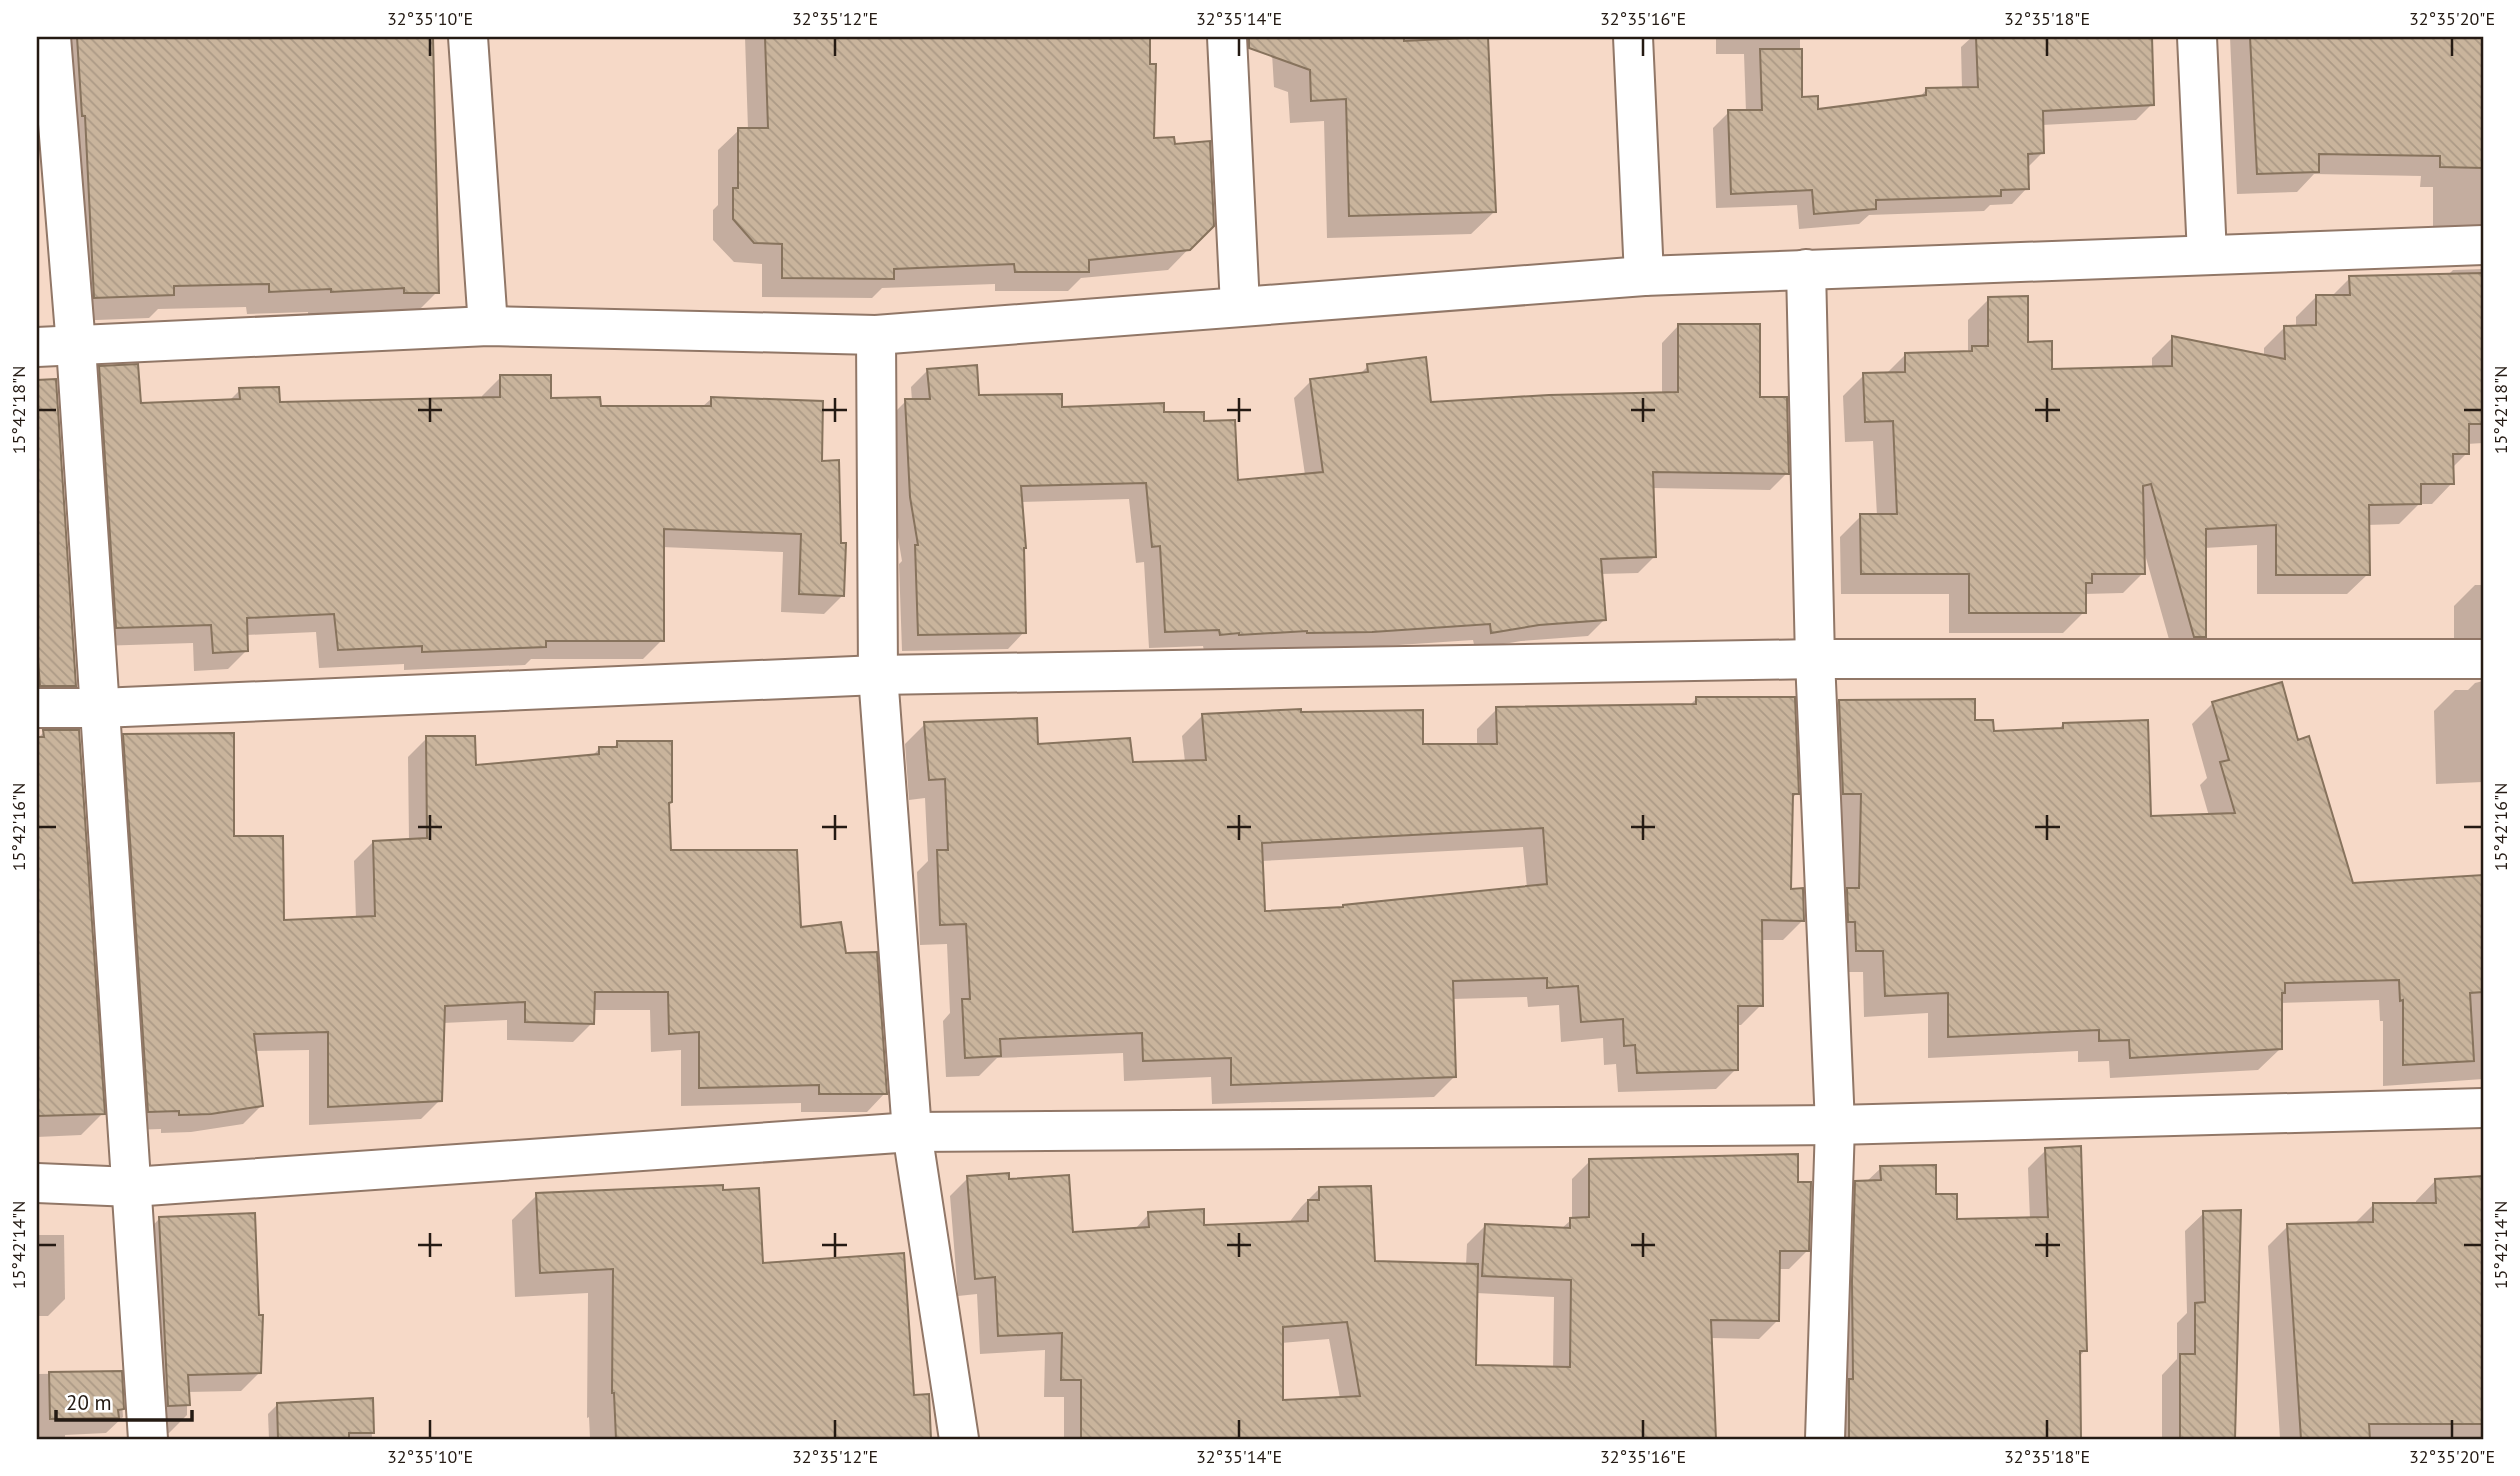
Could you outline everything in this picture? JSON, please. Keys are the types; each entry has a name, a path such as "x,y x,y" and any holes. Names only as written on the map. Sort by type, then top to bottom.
{"street":[{"path":"51,37 76,346 148,1439"},
{"path":"468,37 488,326"},
{"path":"1227,37 1240,306"},
{"path":"1633,37 1644,276"},
{"path":"2197,37 2207,255"},
{"path":"37,347 488,326 876,335 1644,276 2483,245"},
{"path":"1806,269 1815,659 1835,1125 1825,1439"},
{"path":"876,335 878,674 912,1132 959,1439"},
{"path":"37,708 100,708 878,674 1815,659 2483,659"},
{"path":"37,1183 132,1187 912,1132 1835,1125 2483,1108"}],"building":[{"path":"77,37 433,37 439,293 404,293 404,288 269,292 269,284 174,286 174,295 94,298 85,116 82,116"},
{"path":"765,37 1150,37 1150,64 1156,64 1154,138 1174,137 1175,144 1210,141 1214,226 1190,250 1089,260 1089,272 1015,272 1014,264 894,269 894,279 782,278 782,244 754,243 733,219 733,188 738,188 738,128 768,128"},
{"path":"1249,37 1404,37 1404,41 1488,37 1496,212 1349,216 1346,99 1311,101 1310,70 1249,48"},
{"path":"1976,37 2152,37 2154,105 2043,111 2044,153 2028,154 2029,189 2001,190 2001,196 1876,200 1876,209 1814,214 1812,190 1731,194 1728,110 1762,110 1760,49 1802,49 1802,97 1818,96 1818,109 1926,95 1926,88 1978,87"},
{"path":"2250,37 2483,37 2483,168 2440,167 2440,156 2319,154 2319,172 2257,174"},
{"path":"2483,273 2483,424 2469,424 2469,454 2453,454 2454,484 2421,484 2421,504 2369,505 2370,575 2276,575 2276,525 2206,529 2206,637 2194,637 2151,484 2143,486 2145,574 2092,574 2092,583 2086,583 2086,613 1969,613 1969,574 1861,574 1860,514 1897,514 1893,421 1865,422 1863,373 1905,372 1905,353 1972,351 1972,346 1988,346 1988,297 2028,296 2028,342 2052,341 2052,369 2172,366 2172,336 2285,359 2284,326 2316,325 2316,295 2350,295 2349,276"},
{"path":"1678,324 1760,324 1760,397 1787,397 1789,474 1653,472 1656,557 1601,559 1606,620 1539,625 1491,633 1490,624 1372,632 1307,631 1220,635 1219,630 1165,632 1160,546 1152,547 1146,483 1021,486 1026,548 1026,633 918,635 915,545 918,545 910,497 905,399 930,399 927,369 977,365 979,395 1062,394 1062,407 1164,403 1164,412 1204,412 1204,421 1235,420 1238,480 1323,472 1310,379 1368,372 1367,364 1426,357 1431,402 1549,395 1678,392"},
{"path":"138,364 141,403 240,399 239,388 279,387 280,402 500,397 500,375 551,375 551,398 600,397 601,406 711,406 711,397 823,401 822,461 839,460 841,543 846,543 844,596 799,594 801,534 664,529 664,641 546,641 546,647 422,652 422,646 338,650 334,614 247,618 248,651 213,653 211,625 116,628 99,366"},
{"path":"56,379 76,686 40,686 37,647 37,380"},
{"path":"2282,682 2298,740 2309,736 2353,883 2483,875 2483,992 2470,993 2474,1061 2403,1065 2403,1000 2400,1001 2399,980 2285,983 2285,993 2282,993 2282,1049 2130,1058 2129,1040 2099,1041 2099,1030 1948,1037 1948,993 1885,996 1883,951 1856,951 1855,922 1848,922 1847,888 1859,888 1861,794 1843,794 1839,700 1975,699 1975,720 1993,720 1994,731 2063,728 2063,723 2148,720 2151,816 2235,813 2220,762 2229,760 2212,702"},
{"path":"1696,697 1795,697 1799,794 1793,794 1791,889 1803,888 1804,921 1762,920 1763,1006 1738,1006 1738,1070 1637,1073 1635,1045 1624,1046 1623,1019 1581,1022 1578,986 1547,988 1547,978 1453,981 1456,1077 1231,1085 1231,1058 1143,1061 1142,1033 1000,1039 1001,1056 965,1058 962,999 970,999 966,924 940,925 937,850 948,850 945,779 929,780 924,722 1037,718 1038,744 1130,738 1133,762 1206,760 1202,714 1301,709 1301,712 1423,710 1423,744 1497,744 1496,707 1696,704","holes":["1543,828 1547,884 1343,907 1265,911 1262,843"]},
{"path":"43,730 79,730 105,1114 37,1116 37,737 44,737"},
{"path":"234,733 234,836 283,836 284,920 375,916 373,841 427,838 426,736 475,736 476,765 599,754 599,747 617,747 617,741 672,741 672,802 669,803 671,850 797,850 801,927 841,922 846,953 877,952 887,1094 819,1094 819,1085 699,1088 699,1032 669,1034 668,992 595,992 594,1024 525,1022 525,1002 445,1006 442,1101 328,1107 328,1032 254,1034 263,1106 211,1114 148,1112 123,734"},
{"path":"2081,1146 2087,1351 2080,1351 2081,1439 1849,1438 1849,1379 1853,1379 1855,1181 1881,1180 1880,1166 1936,1165 1936,1194 1957,1194 1957,1219 2048,1217 2045,1148"},
{"path":"1798,1154 1798,1182 1811,1182 1809,1251 1780,1251 1779,1321 1711,1320 1716,1439 1081,1439 1081,1380 1061,1380 1062,1333 998,1336 995,1277 975,1279 967,1176 1009,1173 1009,1179 1069,1175 1073,1232 1149,1227 1148,1212 1204,1209 1204,1225 1308,1221 1308,1200 1319,1200 1319,1187 1371,1186 1375,1261 1478,1264 1476,1365 1570,1367 1571,1280 1482,1276 1485,1224 1570,1228 1570,1218 1589,1217 1589,1159","holes":["1347,1322 1360,1396 1283,1400 1283,1327"]},
{"path":"2483,1176 2483,1424 2369,1424 2370,1439 2301,1439 2287,1224 2373,1222 2373,1203 2436,1203 2435,1179"},
{"path":"723,1185 723,1190 759,1188 763,1263 904,1253 914,1395 929,1394 931,1439 616,1439 612,1393 613,1269 540,1273 536,1193"},
{"path":"2241,1210 2235,1439 2180,1439 2180,1354 2195,1354 2195,1303 2205,1302 2203,1211"},
{"path":"255,1213 259,1315 263,1315 261,1373 188,1375 190,1405 168,1406 159,1217"},
{"path":"122,1371 124,1409 118,1410 119,1418 50,1419 49,1372"},
{"path":"373,1398 374,1433 349,1433 349,1439 278,1439 277,1403"}]}
